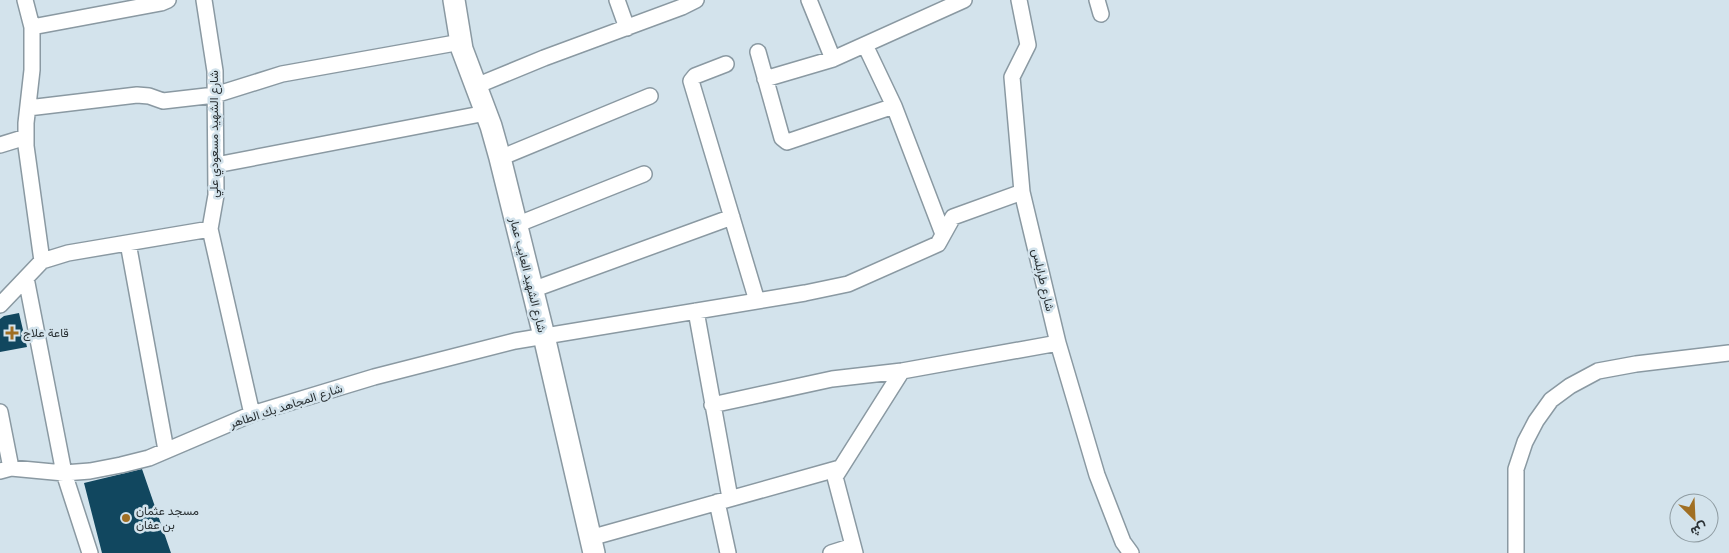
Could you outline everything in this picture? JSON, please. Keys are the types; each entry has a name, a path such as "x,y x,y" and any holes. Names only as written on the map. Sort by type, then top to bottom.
{"street":[{"path":"25,0 32,27 32,70 26,137 42,261"},
{"path":"32,27 161,3 168,0"},
{"name":"شارع الشهيد مسعودي علي","path":"204,0 215,72 216,195 210,229 252,414"},
{"name":"شارع الشهيد العايب عمار","path":"454,0 461,42 500,158 544,336 592,546"},
{"path":"617,0 627,28"},
{"path":"476,86 696,0"},
{"path":"809,0 833,59"},
{"path":"765,79 833,59 964,0"},
{"name":"شارع طرابلس","path":"1019,0 1028,44 1012,77 1022,192 1058,343 1097,475 1123,542 1131,553"},
{"path":"28,108 137,95 149,96 163,101 215,95 282,74 461,42"},
{"path":"865,45 894,106 943,234"},
{"path":"758,52 782,138 787,142 894,106"},
{"path":"726,64 695,76 691,81 757,301"},
{"path":"500,158 650,96"},
{"path":"216,165 486,113"},
{"path":"0,145 26,137"},
{"path":"516,225 644,174"},
{"name":"شارع المجاهد بك الطاهر","path":"6,470 64,473 121,465 149,458 252,414 384,375 515,341 848,284 938,244 953,217 1022,192"},
{"path":"532,290 732,217"},
{"path":"0,305 42,261 68,253 210,229"},
{"path":"128,243 166,450"},
{"path":"26,278 64,473 90,553"},
{"path":"696,311 712,405 724,500 728,553"},
{"path":"712,405 832,379 902,371 1058,343"},
{"path":"1516,553 1516,469 1536,421 1551,400 1570,386 1598,371 1636,364 1729,353"},
{"path":"831,553 854,550 835,477 902,371"},
{"path":"0,412 6,470"},
{"path":"592,546 724,500 840,468"}],"building":[{"name":"قاعة علاج","path":"19,313 27,347 0,352 0,319 4,316"},
{"name":"مسجد عثمان بن عفان","path":"142,469 171,553 102,553 84,483"}],"place":[{"name":"قاعة علاج","path":"12,333"},
{"name":"مسجد عثمان بن عفان","path":"126,518"}]}
